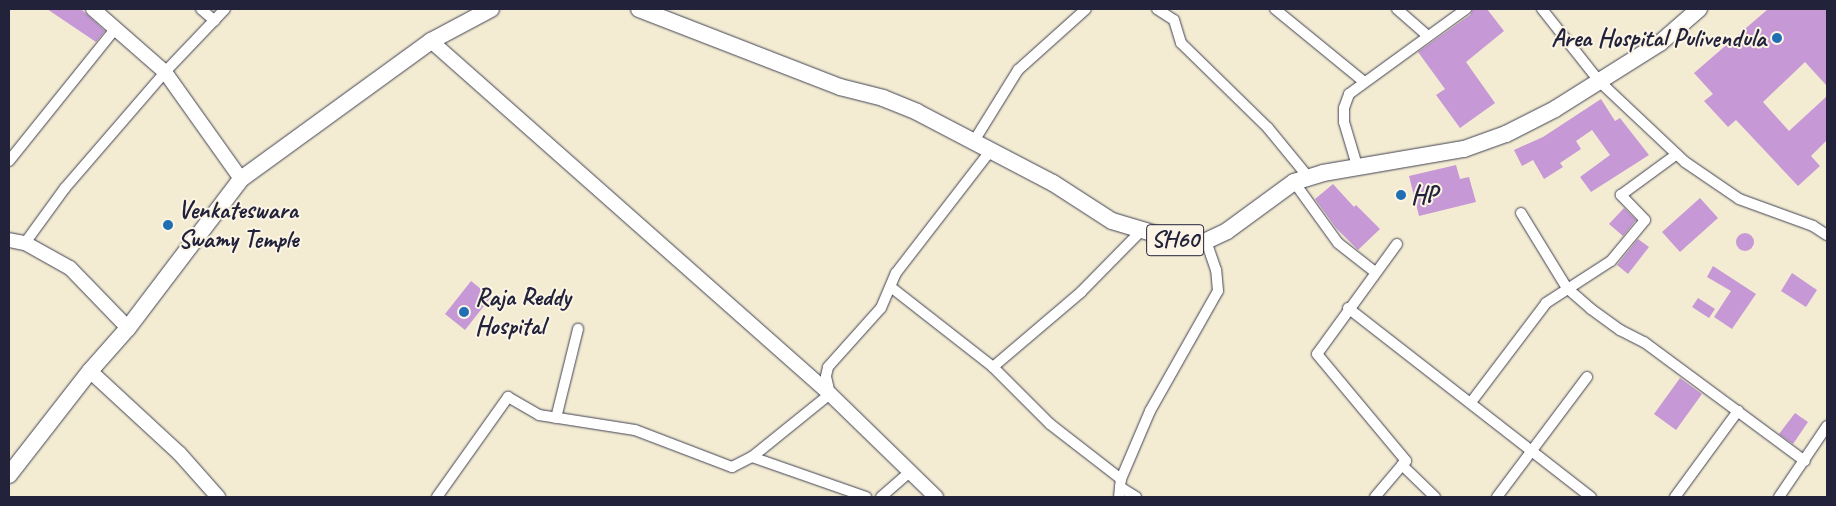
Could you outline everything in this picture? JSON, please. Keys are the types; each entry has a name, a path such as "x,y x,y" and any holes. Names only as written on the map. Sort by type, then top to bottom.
{"main road":[{"path":"93,9 165,72 241,180"},
{"path":"9,475 90,371 128,328 241,180 431,41 491,9"},
{"name":"SH60","path":"639,9 840,87 883,98 1054,183 1112,221 1179,241 1206,241 1227,231 1301,180 1464,149 1506,134 1555,109 1660,43 1699,9"},
{"path":"431,41 830,394 936,497"},
{"path":"9,240 25,242 70,268 128,328"},
{"path":"90,371 179,453 218,497"}],"street":[{"path":"201,9 215,21"},
{"path":"25,242 65,188 165,72 225,9"},
{"path":"974,142 1018,70 1086,9"},
{"path":"1157,9 1174,20 1181,43 1268,128 1338,244 1375,272"},
{"path":"1275,9 1363,81"},
{"path":"1397,9 1428,36"},
{"path":"1358,169 1344,122 1344,108 1349,94 1363,81 1466,9"},
{"path":"1542,9 1599,81 1677,154 1739,199 1813,226 1827,234"},
{"path":"9,161 116,28"},
{"path":"438,497 508,397 539,415 635,430 732,467 752,457 830,394 826,376 828,367 881,308 892,288 896,273 990,150"},
{"path":"1472,401 1546,303 1610,261 1645,220 1621,195 1677,154"},
{"path":"1521,213 1567,288 1612,325 1644,342 1805,461"},
{"path":"993,367 1081,292 1142,230"},
{"path":"1120,488 1150,410 1218,291 1216,270 1206,241"},
{"path":"1375,497 1406,461 1317,354 1348,308 1397,244"},
{"path":"892,288 993,367 1050,424 1120,488 1136,497"},
{"path":"1348,308 1472,401 1591,497"},
{"path":"556,418 578,329"},
{"path":"1497,497 1587,377"},
{"path":"1675,497 1738,411"},
{"path":"1779,497 1827,426"},
{"path":"752,457 866,497"},
{"path":"1402,465 1434,497"},
{"path":"881,497 910,472"}],"building":[{"path":"47,9 81,9 105,31 96,42"},
{"path":"1473,9 1487,9 1504,31 1466,62 1495,103 1460,128 1436,95 1445,89 1418,52 1470,15"},
{"path":"1768,9 1827,9 1827,86 1805,62 1763,102 1789,131 1827,96 1827,140 1811,156 1820,166 1798,186 1736,120 1728,127 1704,101 1713,94 1694,73"},
{"path":"1601,99 1615,121 1620,118 1649,155 1591,192 1580,177 1610,155 1592,130 1576,141 1581,149 1560,163 1563,167 1544,179 1533,160 1522,166 1514,150 1543,137"},
{"path":"1456,165 1460,179 1469,177 1476,202 1419,216 1409,176"},
{"path":"1333,184 1354,207 1356,205 1380,229 1358,250 1336,228 1315,199"},
{"path":"1700,198 1718,218 1680,252 1662,232"},
{"path":"1624,208 1636,220 1623,236 1609,224"},
{"path":"1745,233 1751,236 1754,242 1751,248 1745,251 1739,248 1736,242 1739,236"},
{"path":"1638,239 1649,247 1628,274 1617,265"},
{"path":"1713,266 1756,294 1732,329 1714,317 1731,291 1707,277"},
{"path":"1792,273 1817,290 1806,307 1781,291"},
{"path":"471,281 491,297 465,330 445,314"},
{"path":"1698,298 1715,309 1709,318 1692,307"},
{"path":"1680,378 1702,394 1676,430 1654,414"},
{"path":"1795,413 1808,422 1793,444 1779,434"}],"place":[{"name":"Area Hospital Pulivendula","path":"1777,38"},
{"name":"HP","path":"1401,195"},
{"name":"Venkateswara Swamy Temple","path":"168,225"},
{"name":"Raja Reddy Hospital","path":"464,312"}]}
